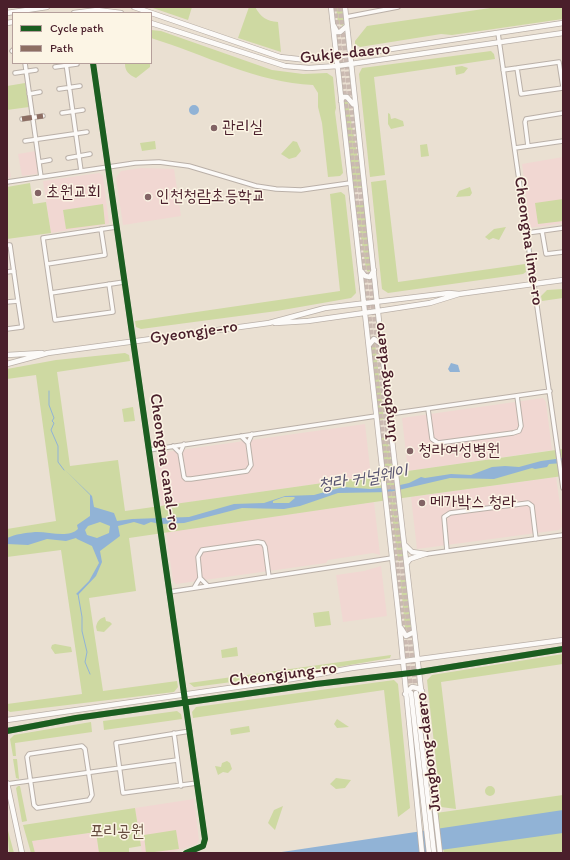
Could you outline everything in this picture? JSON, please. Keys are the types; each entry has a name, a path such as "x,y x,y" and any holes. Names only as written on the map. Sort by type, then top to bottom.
{"main road":[{"path":"14,12 47,7"},
{"name":"Gukje-daero","path":"134,7 149,12"},
{"name":"Jungbong-daero","path":"331,7 399,620 403,674 422,853"},
{"name":"Jungbong-daero","path":"345,7 381,344 440,853"},
{"path":"85,10 114,12"},
{"name":"Gukje-daero","path":"152,13 280,57 306,60 350,55 563,23"},
{"path":"331,13 337,32 343,31 347,25"},
{"name":"Gukje-daero","path":"152,23 285,66 309,68 337,66 563,33"},
{"path":"341,102 344,97 348,97 356,112"},
{"path":"360,266 363,274 368,277 372,275 374,270"},
{"name":"Gyeongje-ro","path":"7,364 48,353 269,323 308,321 365,313 430,303 459,294 563,280"},
{"name":"Gyeongje-ro","path":"269,323 325,308 377,300 449,293 459,294"},
{"path":"368,346 374,339 381,344"},
{"name":"Gyeongje-ro","path":"7,355 31,352 48,353"},
{"path":"404,543 410,551 426,554"},
{"path":"407,564 410,559 426,554"},
{"path":"399,620 406,636 414,632"},
{"name":"Cheongjung-ro","path":"7,720 563,640"},
{"name":"Cheongjung-ro","path":"7,731 76,718 419,672 563,648"},
{"path":"405,694 412,687 422,691"},
{"name":"Jungbong-daero","path":"413,693 427,814 434,853"},
{"path":"7,783 22,853"},
{"name":"Jungbong-daero","path":"427,814 429,853"}],"street":[{"path":"346,17 398,7"},
{"name":"Cheongna lime-ro","path":"498,33 563,488"},
{"path":"503,70 517,68 559,62 563,88 520,94 517,68"},
{"path":"25,64 41,177"},
{"path":"66,64 81,171"},
{"path":"55,67 66,64 77,64"},
{"name":"Cheongna canal-ro","path":"93,64 205,840 203,846 186,853"},
{"path":"15,74 36,70"},
{"path":"59,89 80,86"},
{"path":"29,94 40,92"},
{"path":"62,113 83,110"},
{"path":"528,146 525,122 526,119 563,113"},
{"path":"22,119 43,116"},
{"path":"25,141 87,132"},
{"path":"515,148 563,141"},
{"path":"68,158 90,154"},
{"path":"39,162 50,160"},
{"path":"7,182 144,162 176,164 256,186 276,189 301,190 350,183"},
{"path":"109,284 113,312 55,320 43,238 116,227"},
{"path":"527,233 563,228"},
{"path":"47,264 105,255 101,229"},
{"path":"542,231 546,254 563,252"},
{"path":"7,245 10,245 22,327 7,329"},
{"path":"7,272 14,271"},
{"path":"51,293 124,282"},
{"path":"7,302 18,300"},
{"path":"389,414 550,391"},
{"path":"428,409 432,439 438,443 513,433 519,431 521,426 517,396"},
{"path":"149,450 376,416"},
{"path":"184,444 180,453 184,477 188,480 249,470 251,465 248,443 252,434"},
{"path":"241,436 248,443"},
{"path":"173,446 180,453"},
{"path":"447,551 444,517 450,513 528,503 532,506 536,539"},
{"path":"426,554 563,535"},
{"path":"194,588 200,578 198,557 202,550 258,542 265,547 269,577"},
{"path":"169,592 392,558"},
{"path":"200,578 208,586"},
{"path":"190,731 116,743 123,793 197,783"},
{"path":"174,733 181,786"},
{"path":"82,746 85,749 92,795 89,800 37,808 34,805 30,781 27,757 29,754 82,746"},
{"path":"7,783 177,760"}],"shaded area":[{"path":"36,151 37,174 22,176 18,154"},
{"path":"7,155 11,177 7,178"},
{"path":"563,157 563,223 530,228 522,164"},
{"name":"인천청람초등학교","path":"141,168 174,169 181,216 123,225 116,178 121,171"},
{"path":"99,173 103,176 109,223 51,233 43,181"},
{"path":"543,398 546,402 552,450 408,471 402,418"},
{"path":"365,424 371,476 162,506 155,458 159,453"},
{"path":"556,477 563,526 559,530 417,549 411,497"},
{"path":"374,502 380,555 373,553 328,560 326,563 176,584 173,581 166,532"},
{"path":"381,566 387,616 343,622 336,575 364,571"},
{"path":"194,799 199,840 197,844 170,853 142,853 135,808"},
{"path":"96,832 99,853 35,853 31,841"}],"green space":[{"path":"150,7 192,7 188,20"},
{"path":"249,7 255,7 262,16 270,21 278,22 281,52 238,38"},
{"path":"336,7 342,7 344,22 343,26 338,23"},
{"path":"497,7 563,7 563,19 452,35 441,34 360,47 355,44 355,41 367,26"},
{"path":"152,30 161,31 272,70 303,74 327,73 333,77 336,108 335,112 343,173 340,176 328,177 322,123 318,107 318,93 313,85 272,79 231,67 152,38"},
{"path":"491,51 494,54 495,59 374,77 385,175 370,177 359,74 362,68"},
{"path":"125,64 150,64 150,67 136,78 131,76"},
{"path":"462,66 468,68 464,73 456,75 455,67"},
{"path":"25,83 29,107 7,110 7,86"},
{"path":"346,101 348,103 363,187 354,188 344,103"},
{"path":"388,113 390,114 391,119 395,118 403,121 404,126 391,129 388,124"},
{"path":"155,141 156,149 142,151 140,143"},
{"path":"293,141 297,142 301,151 296,157 289,159 281,154"},
{"path":"427,144 429,156 421,157 420,145"},
{"path":"386,180 398,282 525,264 526,272 523,274 388,293 382,289 371,182"},
{"path":"30,183 33,204 46,202 51,233 7,239 7,187"},
{"path":"470,187 472,193 470,196 456,197 459,191"},
{"path":"341,192 345,195 356,293 351,298 277,311 141,329 136,327 135,321 340,291 330,194"},
{"path":"563,199 563,221 538,224 535,203"},
{"path":"103,204 105,224 66,229 63,210"},
{"path":"364,204 371,270 368,272 366,269 356,205"},
{"path":"506,227 499,240 493,238 489,240 485,237 494,229"},
{"path":"563,289 563,298 542,301 541,296 547,290"},
{"path":"373,342 375,343 384,419 379,420 371,344"},
{"path":"125,353 129,355 130,361 57,372 70,466 118,460 125,511 563,449 563,476 129,538 136,591 89,598 103,691 177,681 178,687 174,692 10,712 7,710 7,704 82,694 61,550 7,557 7,529 56,521 36,375 7,379 7,369 56,360"},
{"path":"133,407 135,421 124,422 122,409"},
{"path":"387,436 393,472 389,469 386,473 381,437"},
{"path":"395,499 404,560 398,561 390,501 394,502"},
{"path":"400,577 405,577 411,629 408,632 405,628"},
{"path":"329,611 331,625 315,627 313,613"},
{"path":"105,617 106,621 112,624 104,632 97,631 96,627 98,621"},
{"path":"55,644 71,647 72,652 55,654 51,648 52,645"},
{"path":"237,647 238,656 222,658 221,650"},
{"path":"563,654 563,664 441,682 456,809 441,807 427,680 432,675"},
{"path":"391,655 390,658 315,671 194,687 189,683"},
{"path":"394,680 398,684 410,808 398,817 384,690 193,718 192,712 196,707"},
{"path":"177,711 181,714 182,719 104,730 103,721"},
{"path":"337,719 349,727 337,728 334,724"},
{"path":"91,722 92,732 15,743 16,756 13,756 10,739 14,735"},
{"path":"249,726 250,732 231,735 230,729"},
{"path":"13,759 17,759 19,779 16,778"},
{"path":"227,761 230,763 232,769 228,773 223,772 218,775 215,766 221,767 222,763"},
{"path":"336,778 351,780 345,788 336,789 330,784"},
{"path":"20,786 27,821 22,822 16,788"},
{"path":"488,786 492,786 494,787 494,795 488,796 485,793 485,789"},
{"path":"563,795 563,853 444,853 436,813"},
{"path":"283,806 275,830 268,823 274,810"},
{"name":"포리공원","path":"135,808 141,846 129,848 129,853 99,853 96,832 32,841 35,853 31,853 23,825"},
{"path":"7,827 14,853 9,853"},
{"path":"176,830 179,849 146,853 144,835"}],"water":[{"path":"192,105 196,105 199,110 196,115 192,115 189,112 189,108"},
{"path":"451,363 458,365 460,372 450,372 448,369"},
{"path":"563,458 563,463 549,464 547,467 532,468 494,479 450,478 390,492 338,493 300,506 284,509 242,508 184,523 160,524 151,522 144,525 134,522 118,526 120,536 100,551 102,562 96,576 78,595 76,594 89,581 99,563 92,546 76,538 66,541 47,539 28,545 7,544 7,538 21,534 40,532 69,534 78,529 77,525 90,516 90,495 65,470 92,496 94,507 114,513 117,521 189,517 234,504 264,503 285,496 314,495 343,487 370,489 391,487 409,483 421,477 425,478 451,474 471,475 492,467 519,467 541,461","holes":["284,497 295,498 289,503 273,503 273,501","100,522 110,526 109,533 97,538 87,535 85,530 88,526"]},
{"path":"563,810 563,833 419,853 275,853"}],"waterway":[{"path":"49,391 49,405 54,418 52,421 54,423 51,430 58,446 58,462 64,470"},
{"path":"78,594 82,617 82,631 87,652 85,662 90,674"}],"tunnel":[{"path":"335,7 411,691"},
{"path":"340,7 416,693"}],"marked path":[{"path":"22,119 43,116"}],"cycle path":[{"path":"93,64 205,839 203,846 186,853"},
{"path":"7,731 76,718 316,684 419,672 563,649"}],"place":[{"name":"관리실","path":"214,128"},
{"name":"초원교회","path":"38,193"},
{"name":"인천청람초등학교","path":"148,197"},
{"name":"청라여성병원","path":"410,451"},
{"name":"메가박스 청라","path":"422,503"}],"water label":[{"name":"청라 커널웨이","path":"363,479"}]}
